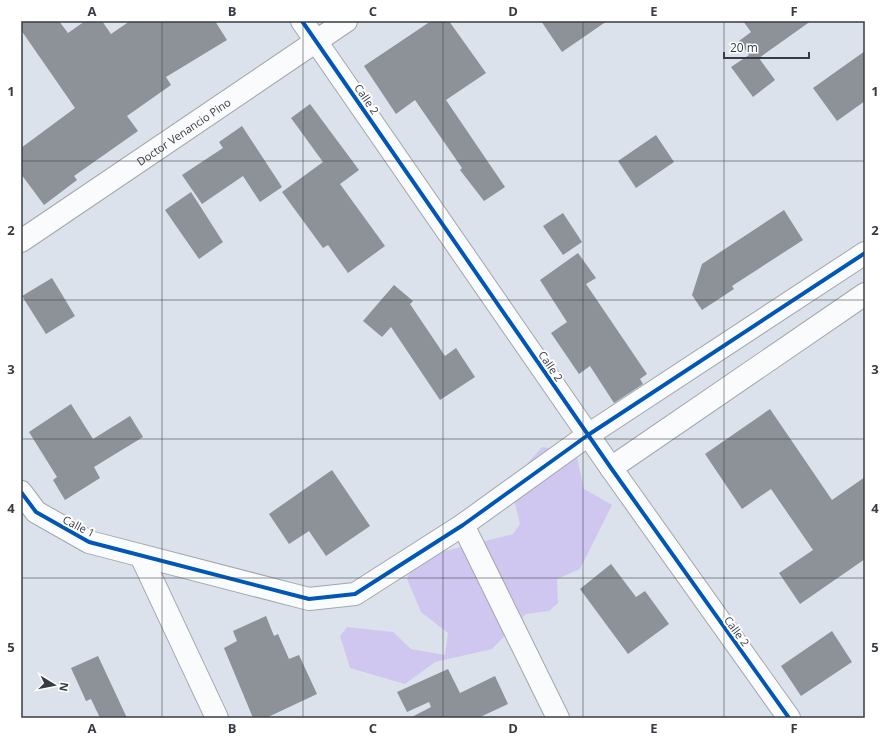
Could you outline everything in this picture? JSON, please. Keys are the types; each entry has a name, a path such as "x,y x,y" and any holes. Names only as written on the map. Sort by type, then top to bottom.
{"street":[{"name":"Calle 2","path":"302,21 611,468 789,718"},
{"name":"Doctor Venancio Pino","path":"21,241 346,21"},
{"name":"Calle 1","path":"21,492 36,512 89,542 309,599 355,594 463,525 588,435 865,253"},
{"path":"611,468 865,294"},
{"path":"463,525 558,718"},
{"path":"141,556 218,718"}],"shaded area":[{"path":"542,447 576,453 584,489 612,505 580,569 557,579 558,603 549,611 526,614 492,649 435,662 405,684 350,668 340,636 347,627 393,632 411,649 445,655 448,633 421,612 407,579 417,558 513,534 520,524 510,483"}],"building":[{"path":"21,21 59,21 68,33 85,21 102,21 111,34 130,21 215,21 227,40 166,77 171,85 127,116 138,131 74,176 77,180 44,205 21,174 21,148 75,108 21,30"},
{"path":"431,21 449,21 486,73 446,100 505,187 484,201 460,170 462,168 415,100 396,114 364,66"},
{"path":"541,21 607,21 562,52"},
{"path":"743,21 811,21 759,58 775,80 753,97 731,67 749,55 739,41 751,32"},
{"path":"865,51 865,101 837,121 813,88"},
{"path":"310,104 359,170 340,184 385,246 348,273 328,245 323,248 282,192 323,162 291,118"},
{"path":"242,126 282,187 260,202 243,176 202,204 182,175 223,148 219,142"},
{"path":"656,135 674,162 636,188 618,161"},
{"path":"191,192 223,242 199,259 165,210"},
{"path":"784,210 803,240 732,286 734,289 702,310 692,295 702,264"},
{"path":"563,213 582,242 563,255 543,226"},
{"path":"578,253 596,278 586,284 647,374 640,379 643,384 614,403 590,366 579,374 551,333 567,322 540,280"},
{"path":"52,278 75,316 46,334 22,296"},
{"path":"394,285 413,301 410,304 445,356 456,348 475,377 440,400 391,327 382,337 363,321"},
{"path":"71,404 93,439 130,416 143,437 94,467 100,478 65,500 53,480 57,477 29,432"},
{"path":"770,409 832,500 865,477 865,559 800,604 779,573 813,550 771,489 742,509 705,454"},
{"path":"332,470 370,526 326,556 309,531 289,544 269,514"},
{"path":"611,564 636,597 645,591 669,624 628,654 580,589"},
{"path":"266,616 274,636 278,634 289,659 299,655 317,694 266,718 253,718 224,648 237,641 233,631"},
{"path":"832,631 852,662 801,696 781,666"},
{"path":"98,656 127,718 100,718 91,699 86,701 71,668"},
{"path":"448,669 460,693 495,676 508,704 478,718 410,718 431,707 429,702 407,712 397,692"}],"cycle path":[{"path":"302,21 611,468 789,718"},
{"path":"21,492 36,512 89,542 309,599 355,594 463,525 588,435 865,253"}]}
